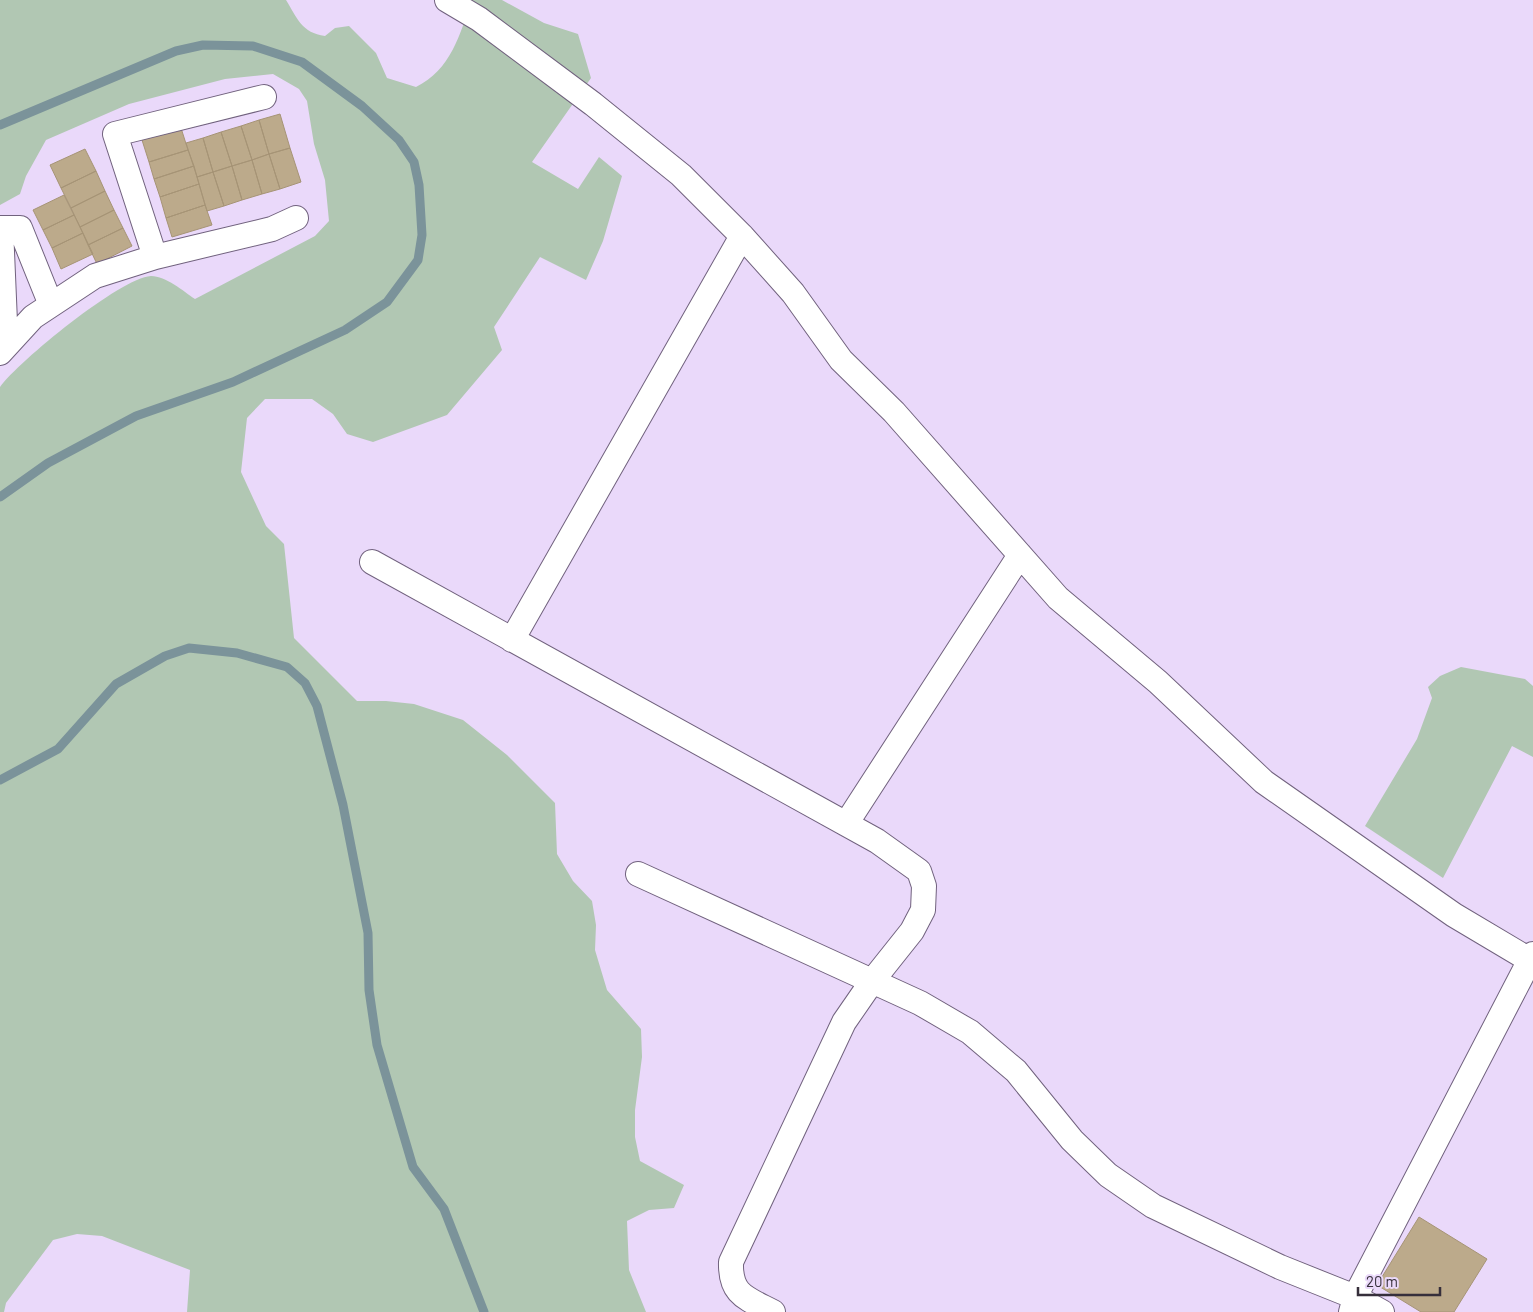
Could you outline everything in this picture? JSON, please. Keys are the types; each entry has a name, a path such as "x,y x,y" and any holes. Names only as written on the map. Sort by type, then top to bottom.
{"street":[{"path":"447,0 479,19 600,110 681,176 742,236 792,293 841,360 894,412 1058,598 1158,682 1264,782 1454,915 1532,959 1353,1304"},
{"path":"155,256 115,134 264,97"},
{"path":"3,350 33,317 95,276 155,256 272,229 296,218"},
{"path":"3,350 1,228 20,228 51,305"},
{"path":"512,640 742,236"},
{"path":"846,824 1020,555"},
{"path":"372,562 877,841 919,871 924,886 923,910 912,931 873,980 844,1022 731,1262 730,1280 739,1293 773,1312"},
{"path":"638,874 873,980 920,1003 970,1032 1016,1070 1072,1140 1108,1175 1153,1206 1280,1266 1353,1304 1382,1312"}],"green space":[{"path":"0,0 286,0 297,19 311,32 325,36 335,28 349,26 376,53 387,78 416,87 428,80 446,61 453,50 472,0 502,0 544,23 578,34 591,78 532,162 578,189 599,157 622,176 603,241 586,280 540,257 494,327 502,350 447,415 373,442 347,434 333,414 312,399 265,399 247,418 241,472 266,526 284,544 294,638 357,701 386,701 414,704 463,720 507,755 555,803 557,854 573,881 592,901 596,925 595,950 607,990 641,1029 642,1057 635,1110 635,1137 640,1161 684,1185 674,1208 649,1210 627,1221 629,1270 646,1312 187,1312 190,1270 102,1236 77,1234 53,1240 6,1303 4,1312 0,1312 0,387 27,359 71,322 136,280 151,276 163,278 195,299 315,236 329,221 325,180 314,144 307,101 299,89 273,74 225,79 129,104 46,140 26,176 20,194 0,205"},
{"path":"1461,667 1525,679 1533,686 1533,757 1512,746 1443,878 1365,826 1417,739 1432,698 1428,687 1440,676"}],"building":[{"path":"280,114 290,148 269,154 259,120"},
{"path":"259,120 269,154 252,160 241,126"},
{"path":"241,126 252,160 232,166 221,132"},
{"path":"181,128 188,150 149,162 142,140"},
{"path":"221,132 232,166 213,172 203,138"},
{"path":"203,138 213,172 197,177 186,143"},
{"path":"290,148 301,182 280,189 269,154"},
{"path":"85,149 96,171 61,188 50,165"},
{"path":"188,150 194,166 154,179 149,162"},
{"path":"269,154 280,189 262,194 252,160"},
{"path":"252,160 262,194 242,200 232,166"},
{"path":"194,166 199,184 160,197 154,179"},
{"path":"232,166 242,200 224,206 213,172"},
{"path":"96,171 105,191 71,208 61,188"},
{"path":"213,172 224,206 207,211 197,177"},
{"path":"199,184 205,205 166,218 160,197"},
{"path":"105,191 114,210 80,227 71,208"},
{"path":"64,195 74,215 43,230 33,210"},
{"path":"205,205 212,225 172,237 166,218"},
{"path":"114,210 123,228 88,245 80,227"},
{"path":"74,215 83,233 52,248 43,230"},
{"path":"123,228 132,246 97,264 88,245"},
{"path":"83,233 93,254 61,269 52,248"},
{"path":"1419,1217 1487,1259 1454,1312 1421,1312 1377,1285"}],"waterway":[{"path":"0,125 176,51 203,45 253,46 302,62 362,106 399,140 414,162 419,185 422,235 418,260 387,302 345,330 233,382 136,416 48,463 0,497"},
{"path":"0,780 58,749 116,684 165,656 189,648 237,653 287,667 305,683 317,706 343,805 368,933 369,990 377,1045 413,1167 444,1209 484,1312"}]}
